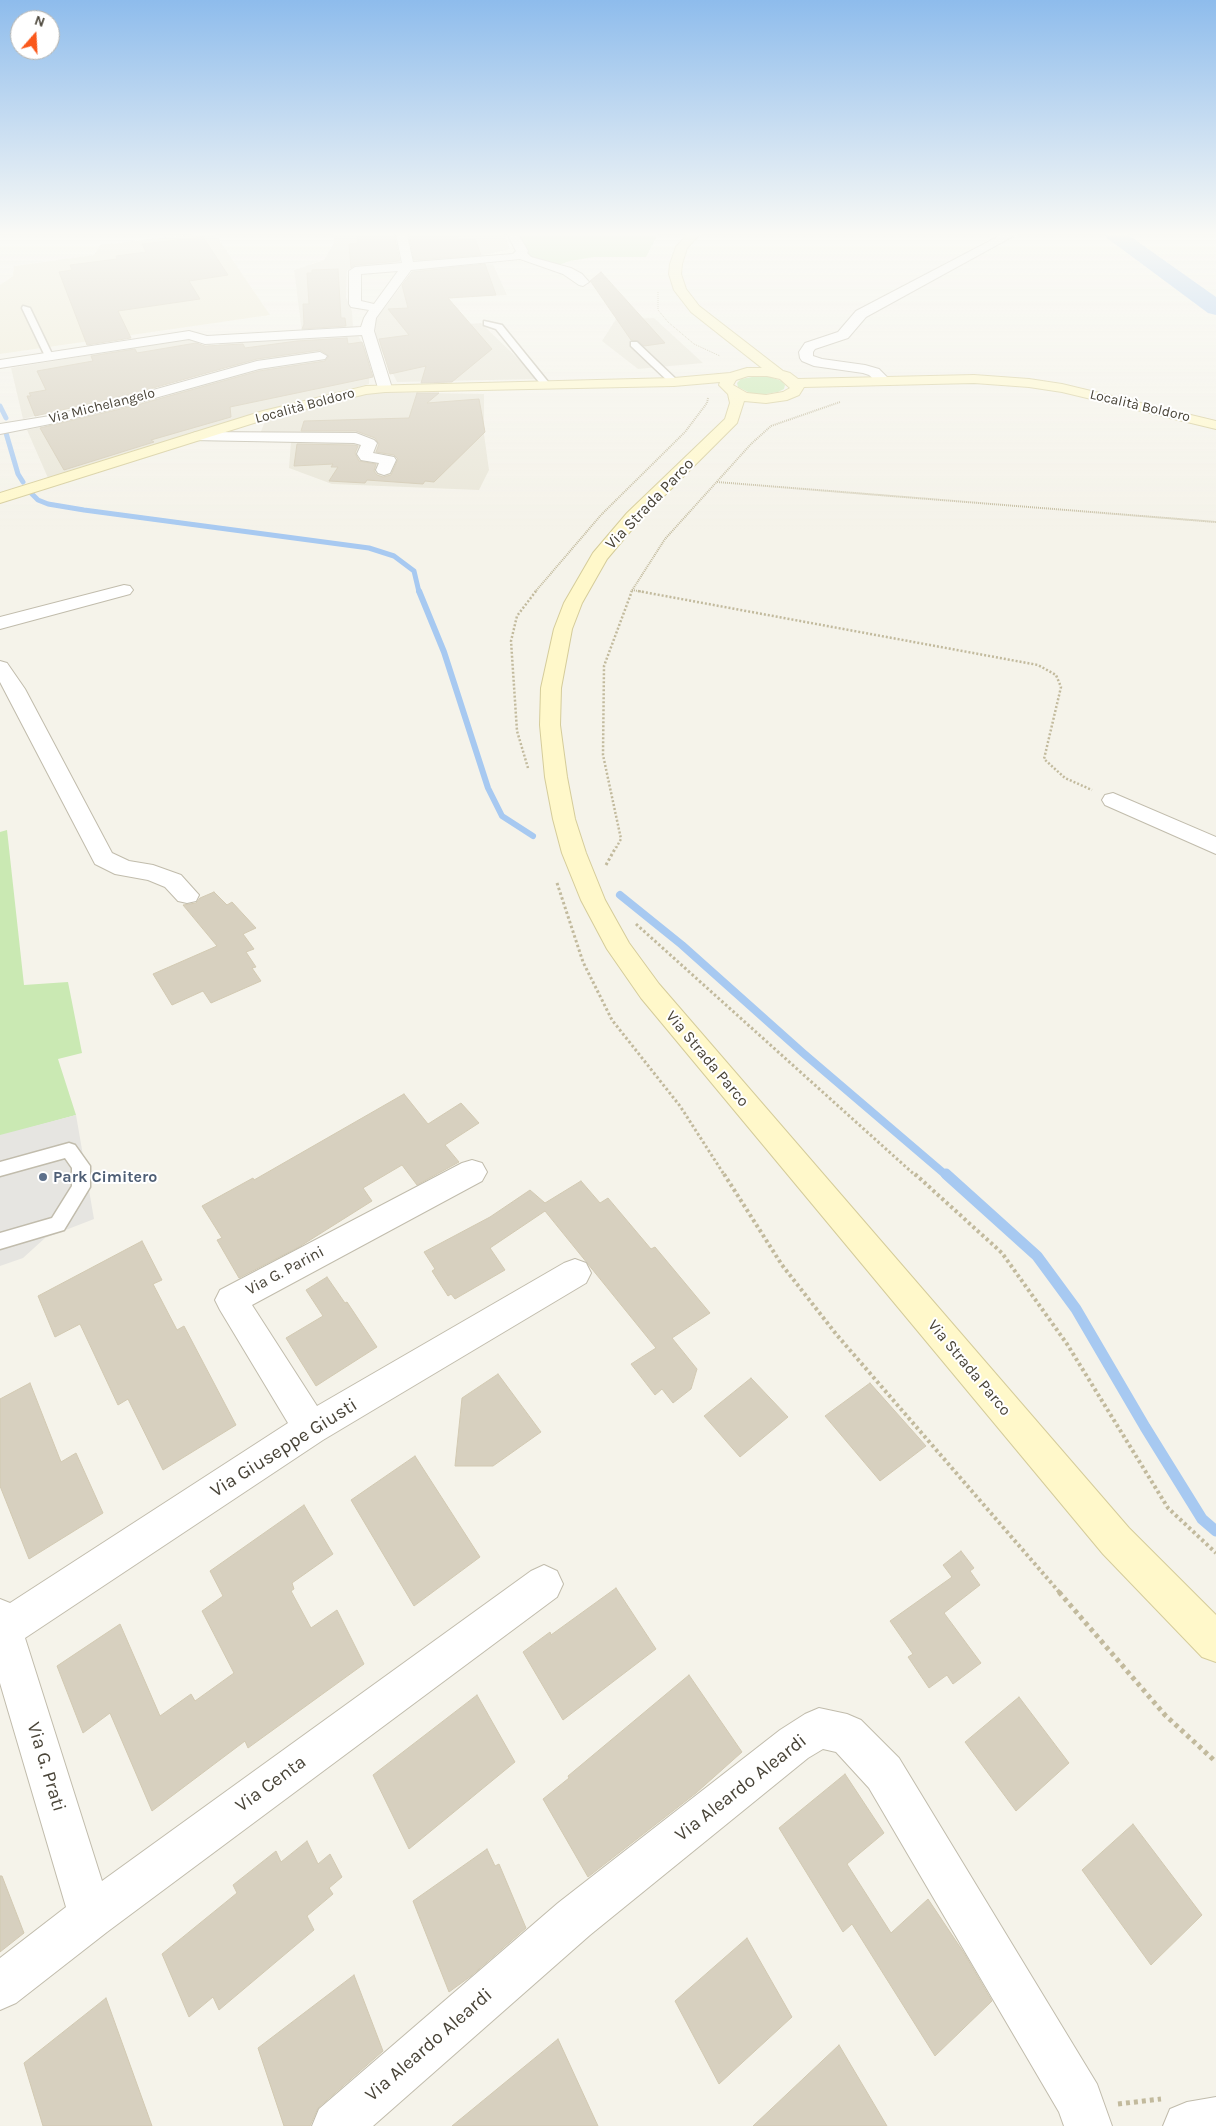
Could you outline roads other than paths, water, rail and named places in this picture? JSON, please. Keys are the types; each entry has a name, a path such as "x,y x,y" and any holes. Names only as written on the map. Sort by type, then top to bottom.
{"main road":[{"path":"727,333 749,353 777,373"},
{"name":"Via Strada Parco","path":"749,353 733,391 633,517 613,538 585,580 563,628 551,688 550,725 564,819 574,853 593,900 620,948 650,991 1116,1541 1216,1643"},
{"path":"733,391 757,371 777,373 795,383"},
{"name":"Località Boldoro","path":"7,492 53,482 268,414 354,392 385,388 709,382 755,399 777,398 794,392 797,388 795,383 974,379 1029,383 1062,388 1216,425"}],"street":[{"path":"205,340 327,333"},
{"path":"368,333 385,388"},
{"path":"845,333 810,346 806,352 807,358 819,363 864,369 874,372 884,381"},
{"path":"0,364 189,335 198,336 205,340 218,365"},
{"name":"Via Michelangelo","path":"0,429 50,420 132,400 218,365 320,356"},
{"path":"196,437 356,438 369,443 365,454 367,457 388,460 384,470"},
{"path":"0,623 124,590"},
{"path":"0,667 33,722 76,809 103,858 124,868 153,873 173,881 187,895"},
{"path":"1113,800 1216,846"},
{"name":"Via G. Parini","path":"311,1428 231,1300 472,1172"},
{"name":"Via Giuseppe Giusti","path":"2,1627 311,1428 575,1273"},
{"name":"Via Centa","path":"0,1987 91,1916 544,1584"},
{"name":"Via G. Prati","path":"2,1627 91,1916"},
{"name":"Via Aleardo Aleardi","path":"336,2126 574,1919 794,1744 819,1728 846,1734 884,1773 1084,2113"},
{"path":"1177,2112 1216,2121"}],"lane":[{"path":"38,333 49,356"},
{"path":"505,333 546,385"},
{"path":"634,344 674,382"},
{"path":"0,1169 69,1150 81,1166 81,1188 58,1224 0,1241"}],"waterway":[{"path":"0,406 6,418"},
{"path":"6,433 18,474 23,482"},
{"path":"31,493 38,500 48,504 84,510 369,548 394,556 414,571 419,592"},
{"path":"419,591 444,652 488,788 502,816 533,836"},
{"path":"620,895 682,945 803,1053 947,1176"},
{"path":"946,1174 1037,1256 1076,1309 1145,1427 1202,1519 1216,1531"}],"place":[{"name":"Park Cimitero","path":"43,1177"}]}
